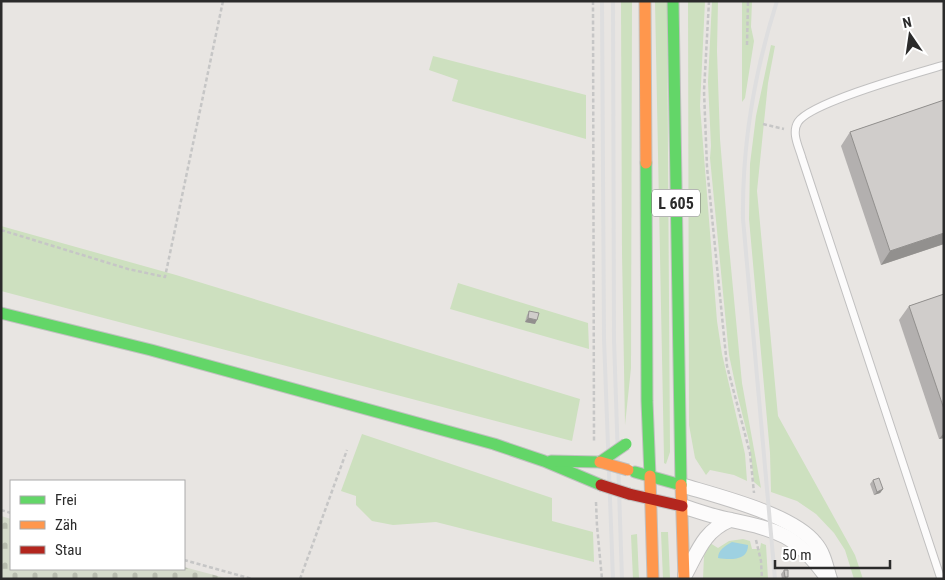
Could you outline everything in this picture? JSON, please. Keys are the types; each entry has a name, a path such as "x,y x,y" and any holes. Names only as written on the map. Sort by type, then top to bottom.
{"main road":[{"name":"L 605","path":"645,1 647,402 653,579"},
{"name":"L 605","path":"673,1 684,578"},
{"path":"1,312 324,396 494,444 544,461 601,486 682,506"},
{"path":"600,462 626,444 636,430 647,402"},
{"path":"544,461 600,462 681,485"}],"street":[{"path":"681,485 754,508 807,534 817,544 829,579"},
{"path":"682,506 730,520 755,524 783,535 804,549 829,579"},
{"path":"684,578 708,533 718,525 730,520"}],"lane":[{"path":"941,579 802,158 795,131 798,122 807,112 844,97 944,65"}],"path":[{"path":"1,230 128,268 165,277 223,1"},
{"path":"593,1 594,424"},
{"path":"709,1 704,91 707,167 728,366 750,453 754,508"},
{"path":"747,45 748,1"},
{"path":"763,124 795,131"},
{"path":"300,579 347,450"},
{"path":"595,502 602,579"},
{"path":"755,538 761,561 762,579"},
{"path":"185,560 252,579"}],"green space":[{"path":"621,1 632,1 631,368 625,425 622,253"},
{"path":"655,1 667,1 670,452 666,464 664,463"},
{"path":"688,1 705,1 700,106 717,321 722,354 745,454 747,481 734,475 710,470 706,475 695,458 689,425"},
{"path":"712,1 718,1 717,51 720,139 742,383 761,488 754,482 749,441 729,355 710,158 708,82"},
{"path":"742,1 752,1 751,27 754,41 745,98 742,102"},
{"path":"771,45 775,46 768,83 757,191 778,416 855,555 863,579 854,579 845,550 834,533 816,514 797,501 771,492 770,453 749,219 750,164 756,116"},
{"path":"433,56 586,95 586,139 452,101 458,80 429,70"},
{"path":"1,226 176,275 580,399 572,441 1,291"},
{"path":"458,283 588,323 589,349 450,309"},
{"path":"362,434 552,498 552,521 593,532 594,562 436,522 393,525 372,521 356,505 356,496 341,491"},
{"path":"1,516 10,519 10,570 185,570 185,567 229,579 1,579"},
{"path":"661,532 668,532 670,579 663,579"},
{"path":"637,534 639,579 633,579 631,535"},
{"path":"743,539 750,541 752,549 760,549 761,543 766,545 768,579 703,579 704,556 710,543 718,548 729,541"}],"water":[{"path":"732,542 748,545 745,554 742,557 733,559 718,558 721,550"}],"building":[{"path":"944,100 944,233 890,251 850,132"},
{"path":"944,294 944,409 909,306"},
{"path":"529,311 539,313 537,320 528,318"},
{"path":"879,478 883,489 877,492 873,480"},
{"path":"784,570 788,570 788,577 785,577"}],"railway":[{"path":"602,1 604,339 613,579"},
{"path":"613,1 614,340 622,579"},
{"path":"775,579 743,219 743,191 751,109 762,55 777,1"}],"traffic: fast":[{"path":"673,1 681,485"},
{"path":"646,163 647,401 650,476"},
{"path":"1,313 151,350 494,444 544,461 601,485"},
{"path":"600,462 626,444"},
{"path":"551,461 600,462"},
{"path":"635,472 681,485"}],"traffic: slow":[{"path":"645,1 646,163"},
{"path":"600,462 628,470"},
{"path":"650,476 653,579"},
{"path":"681,485 684,579"}],"traffic: jam":[{"path":"601,485 629,494"},
{"path":"629,494 682,506"}]}
